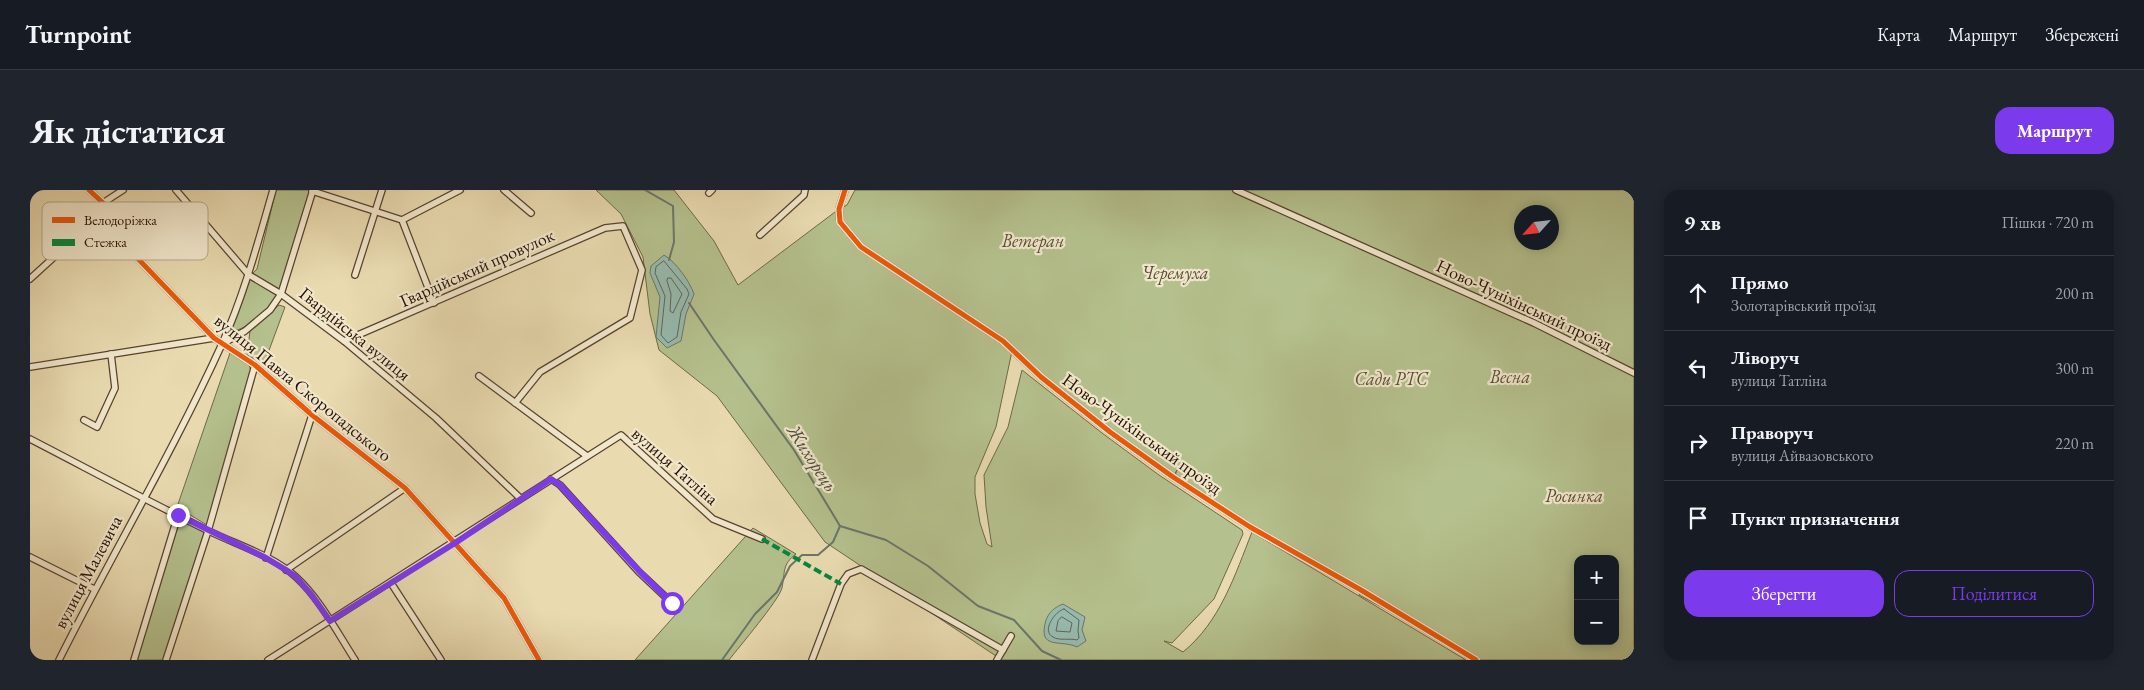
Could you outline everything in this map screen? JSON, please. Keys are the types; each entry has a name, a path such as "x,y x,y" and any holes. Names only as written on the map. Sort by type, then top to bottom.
{"street":[{"path":"89,190 102,202"},
{"path":"105,202 123,190"},
{"name":"Гвардійська вулиця","path":"176,190 186,202"},
{"name":"вулиця Малевича","path":"58,660 94,589 145,498 222,344 249,275 273,190"},
{"path":"355,275 382,190"},
{"path":"222,344 252,325 270,310 281,294 313,191 402,220 460,190"},
{"path":"504,190 531,213"},
{"path":"760,235 804,195 805,190"},
{"name":"Ново-Чуніхінський проїзд","path":"845,190 838,209 840,222 861,247 1002,341 1040,377 1110,432 1173,477 1250,526 1361,590 1476,660"},
{"name":"Ново-Чуніхінський проїзд","path":"1236,190 1534,323 1634,373"},
{"path":"402,220 434,304"},
{"name":"Гвардійський провулок","path":"344,341 434,304 605,228 623,226 642,270 630,318 540,372 515,403"},
{"name":"Гвардійська вулиця","path":"208,227 249,275 281,294 344,341 436,418 520,498"},
{"path":"30,279 51,260"},
{"name":"вулиця Павла Скоропадського","path":"139,260 214,338 255,365 312,415 405,488 504,598 539,660"},
{"path":"30,367 214,338"},
{"path":"84,420 96,427 115,388 111,354"},
{"path":"166,660 208,531 255,365"},
{"path":"479,376 587,456"},
{"path":"266,558 312,415"},
{"name":"вулиця Татліна","path":"268,660 455,543 520,498 621,435 713,519 762,539"},
{"path":"30,439 208,531 266,558 286,570 296,577 311,594 355,660"},
{"path":"551,479 560,485 640,572 672,603"},
{"path":"286,570 405,488"},
{"path":"134,660 178,515"},
{"path":"30,557 94,589"},
{"path":"812,660 841,584 848,574 860,569 1003,650"},
{"path":"391,583 441,660"},
{"path":"998,660 1011,636"}],"green space":[{"path":"276,190 311,190 279,295 252,322 245,327 230,332 252,274 257,269"},
{"name":"Сади РТС","path":"596,190 674,190 714,241 738,285 839,209 847,205 855,190 1634,190 1634,660 1476,660 1359,595 1361,590 1174,478 1177,470 1173,477 1053,387 1012,351 996,427 975,477 975,494 980,523 987,544 992,547 986,507 984,475 1008,427 1022,370 1159,475 1242,530 1243,534 1214,599 1172,643 1164,641 1183,652 1207,627 1225,597 1252,532 1466,660 1002,660 825,542 717,396 659,350 650,314 643,257 621,214"},
{"path":"279,305 285,307 264,364 247,355 250,331"},
{"path":"230,353 249,365 251,371 207,525 177,507"},
{"path":"180,519 205,533 163,660 137,660"},
{"path":"753,528 796,554 786,565 782,588 767,613 729,660 635,660"}],"water":[{"path":"664,255 682,273 694,294 686,314 681,341 667,348 656,337 660,297 650,273 651,266"},
{"path":"1063,604 1085,617 1082,630 1086,641 1077,647 1052,642 1045,636 1044,630 1047,617 1053,610"}],"waterway":[{"name":"Жихорець","path":"645,190 673,206 674,242 669,260"},
{"name":"Жихорець","path":"689,303 794,450 840,526 886,540 928,566 978,606 1014,620 1042,651 1061,660"},
{"path":"722,660 755,614 777,592 790,566 802,555 818,555 833,542 840,526"}],"marked path":[{"path":"762,539 841,584"}],"cycle path":[{"path":"89,190 102,202"},
{"path":"845,190 839,209 840,222 861,247 1003,341 1041,377 1110,432 1173,477 1250,527 1361,590 1476,660"},
{"path":"139,260 214,338 255,365 312,415 405,488 504,598 539,660"}],"route":[{"path":"178,515 266,558 286,570 296,577 311,594 330,621 455,543 551,479 560,485 640,572 672,603"}],"park label":[{"name":"Ветеран","path":"1033,241"},
{"name":"Черемуха","path":"1175,273"},
{"name":"Весна","path":"1510,377"},
{"name":"Росинка","path":"1574,496"}]}
